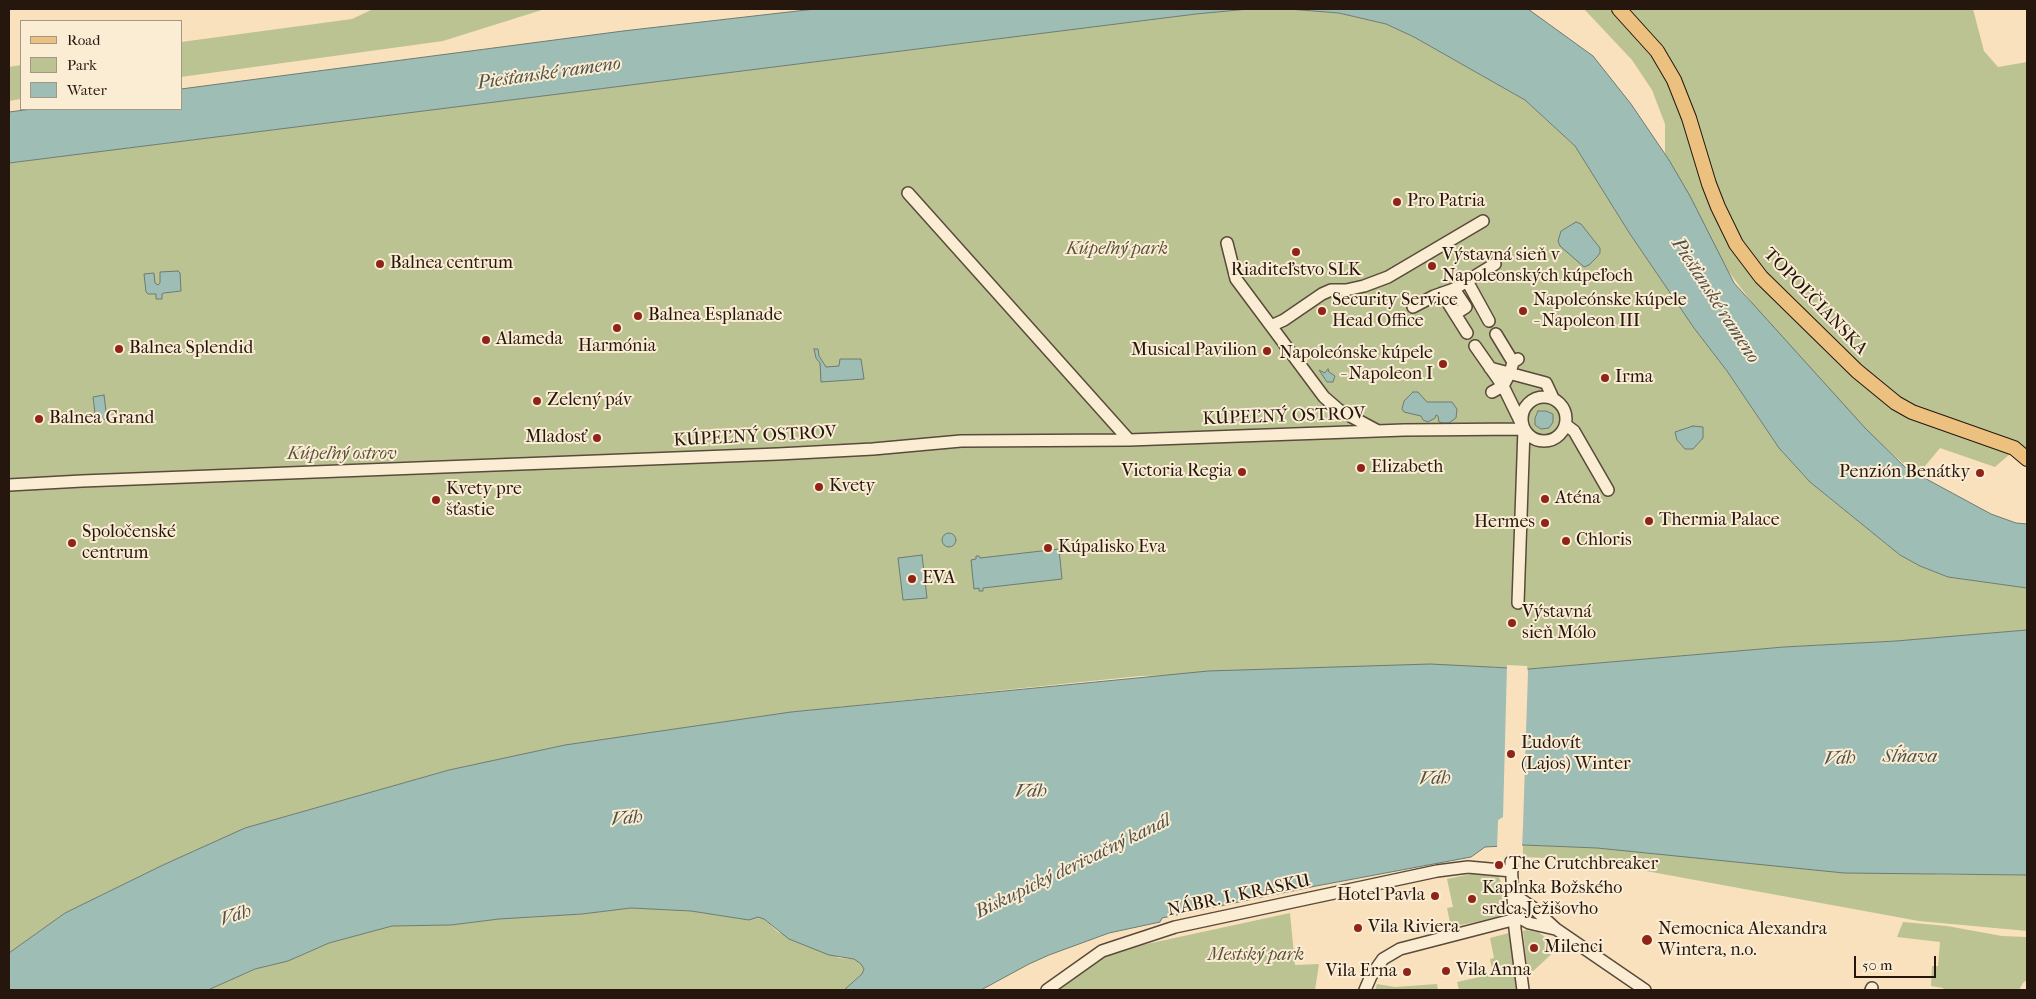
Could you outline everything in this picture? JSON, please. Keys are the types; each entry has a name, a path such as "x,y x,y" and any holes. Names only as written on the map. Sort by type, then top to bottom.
{"main road":[{"name":"TOPOĽČIANSKA","path":"1619,9 1657,51 1674,80 1689,118 1718,207 1736,244 1761,277 1857,371 1896,403 1912,412 2020,449 2027,459"}],"street":[{"path":"908,193 1129,440"},
{"path":"1271,326 1284,320 1331,290 1346,290 1388,277 1484,221"},
{"path":"1226,243 1236,279 1324,398 1339,410 1378,431"},
{"path":"1413,307 1454,289 1494,264"},
{"path":"1467,281 1489,321"},
{"path":"1454,289 1466,307"},
{"path":"1442,294 1467,333"},
{"path":"1455,314 1477,299"},
{"path":"1475,346 1503,386 1524,429 1535,439 1550,440 1557,437 1566,425 1566,412 1552,387 1514,365 1496,334"},
{"path":"1490,368 1514,365"},
{"path":"1492,392 1503,386 1514,365"},
{"path":"1518,598 1524,429 1522,415 1528,403 1552,387"},
{"path":"1566,425 1574,431 1608,490"},
{"name":"KÚPEĽNÝ OSTROV","path":"9,486 82,481 878,449 961,442 1129,440 1378,431 1524,429"},
{"name":"NÁBR. I. KRASKU","path":"1047,990 1102,951 1175,927 1437,871 1468,867 1511,866 1513,894"},
{"path":"1513,894 1532,906 1556,929 1644,990"},
{"path":"1513,894 1523,990"},
{"path":"1517,918 1521,908 1527,904"},
{"path":"1365,990 1370,976 1383,959 1400,949 1517,918 1529,923 1556,929"}],"green space":[{"path":"373,9 545,9 443,41 182,77 182,42 352,19"},
{"name":"Kúpeľný ostrov","path":"1249,9 1288,9 1339,13 1386,24 1414,37 1525,100 1575,146 1630,234 1694,328 1727,371 1779,448 1810,482 1900,555 1920,566 1948,577 2027,588 2027,630 1896,641 1784,647 1529,669 1494,667 1140,676 791,712 565,745 449,770 245,828 163,865 65,913 9,953 9,163 1196,14"},
{"path":"1584,9 1973,9 1984,51 1998,67 2027,62 2027,449 2018,447 1995,467 1940,448 1921,471 1903,463 1842,411 1790,353 1707,243 1665,154 1665,124 1652,90 1632,60"},
{"path":"20,65 20,99 9,101 9,67"},
{"path":"1523,845 1597,848 1944,875 2027,875 2027,931 1919,921 1635,869 1572,859 1523,857"},
{"path":"1485,871 1499,877 1502,885 1504,916 1451,927 1447,908 1453,907 1447,879"},
{"path":"631,908 691,911 749,920 758,917 764,919 778,932 839,958 854,959 864,969 862,974 844,990 208,990 255,969 288,961 329,943 392,926 451,925"},
{"name":"Mestský park","path":"1290,913 1295,965 1319,964 1315,990 1049,990 1105,953"},
{"path":"1903,922 1947,926 2002,936 2027,937 2027,980 2019,990 1944,990 1943,988 1931,986 1932,966 1938,966 1940,942 1897,937"},
{"path":"1523,931 1538,932 1559,947 1528,976"},
{"path":"1509,933 1519,990 1459,990 1457,982 1493,974 1490,959 1494,958 1490,938"},
{"path":"1377,984 1395,987 1437,984 1438,990 1375,990"}],"water":[{"name":"Piešťanské rameno","path":"815,9 1249,9 1196,14 9,163 9,112 24,110 182,110 182,89 623,31"},
{"name":"Piešťanské rameno","path":"1288,9 1528,9 1593,56 1631,104 1669,160 1690,196 1734,283 1866,429 1906,468 1991,514 2016,523 2027,524 2027,588 1948,577 1920,566 1900,555 1810,482 1779,448 1727,371 1694,328 1630,234 1575,146 1525,100 1414,37 1386,24 1339,13"},
{"path":"1576,222 1581,224 1600,248 1600,253 1597,257 1584,267 1560,246 1558,241 1561,231"},
{"path":"178,271 180,273 181,291 164,293 162,294 162,299 156,299 156,294 148,294 146,292 144,274 154,273 155,283 158,285 160,283 160,272"},
{"path":"814,349 818,349 819,356 826,367 839,366 840,359 861,359 864,379 821,382 820,363 816,358"},
{"path":"1328,369 1335,376 1333,382 1327,382 1319,370 1325,373"},
{"path":"1413,392 1418,392 1427,402 1452,402 1457,409 1456,418 1449,423 1443,423 1439,422 1436,415 1435,418 1428,422 1423,420 1421,416 1404,412 1402,409 1404,401"},
{"path":"104,395 107,419 96,421 93,397"},
{"path":"1538,411 1546,411 1553,414 1553,422 1549,428 1541,429 1535,425"},
{"path":"1693,426 1703,427 1703,438 1693,449 1685,449 1677,440 1675,432"},
{"path":"949,533 954,535 956,540 954,545 949,547 944,545 942,540 944,535"},
{"path":"1059,549 1062,579 983,588 983,591 979,591 979,588 974,589 971,560 976,559 976,556 980,558"},
{"path":"922,555 927,598 903,600 898,558"},
{"path":"2027,630 2027,875 1844,873 1597,848 1523,845 1485,847 1471,857 1316,886 1162,918 1160,922 1109,933 1049,955 981,990 844,990 862,974 864,969 861,964 854,959 829,955 789,939 764,919 758,917 749,920 691,911 631,908 451,925 392,926 329,943 288,961 255,969 208,990 9,990 9,953 65,913 163,865 245,828 449,770 565,745 791,712 1208,671 1430,664 1529,669 1784,647 1896,641"}],"pier":[{"path":"1507,665 1527,666 1528,672 1522,847 1497,849 1498,820 1503,817"}],"place":[{"name":"Pro Patria","path":"1397,202"},
{"name":"Riaditeľstvo SLK","path":"1296,252"},
{"name":"Balnea centrum","path":"380,264"},
{"name":"Výstavná sieň v Napoleonských kúpeľoch","path":"1432,266"},
{"name":"Security Service Head Office","path":"1322,311"},
{"name":"Napoleónske kúpele - Napoleon III","path":"1523,311"},
{"name":"Balnea Esplanade","path":"638,316"},
{"name":"Harmónia","path":"617,328"},
{"name":"Alameda","path":"486,340"},
{"name":"Balnea Splendid","path":"119,349"},
{"name":"Musical Pavilion","path":"1267,351"},
{"name":"Napoleónske kúpele - Napoleon I","path":"1443,364"},
{"name":"Irma","path":"1605,378"},
{"name":"Zelený páv","path":"537,401"},
{"name":"Balnea Grand","path":"39,419"},
{"name":"Mladosť","path":"597,438"},
{"name":"Elizabeth","path":"1361,468"},
{"name":"Victoria Regia","path":"1242,472"},
{"name":"Penzión Benátky","path":"1980,473"},
{"name":"Kvety","path":"819,487"},
{"name":"Aténa","path":"1545,499"},
{"name":"Kvety pre šťastie","path":"436,500"},
{"name":"Thermia Palace","path":"1649,521"},
{"name":"Hermes","path":"1545,523"},
{"name":"Chloris","path":"1566,541"},
{"name":"Spoločenské centrum","path":"72,543"},
{"name":"Kúpalisko Eva","path":"1048,548"},
{"name":"EVA","path":"912,579"},
{"name":"Výstavná sieň Mólo","path":"1512,623"},
{"name":"Ľudovít (Lajos) Winter","path":"1511,754"},
{"name":"The Crutchbreaker","path":"1499,865"},
{"name":"Hotel Pavla","path":"1435,896"},
{"name":"Kaplnka Božského srdca Ježišovho","path":"1472,899"},
{"name":"Vila Riviera","path":"1358,928"},
{"name":"Nemocnica Alexandra Wintera, n.o.","path":"1647,940"},
{"name":"Milenci","path":"1534,948"},
{"name":"Vila Anna","path":"1446,971"},
{"name":"Vila Erna","path":"1407,972"}],"park label":[{"name":"Kúpeľný park","path":"1117,250"}],"water label":[{"name":"Sĺňava","path":"1910,757"},
{"name":"Váh","path":"1840,759"},
{"name":"Váh","path":"1435,779"},
{"name":"Váh","path":"1031,792"},
{"name":"Váh","path":"627,819"},
{"name":"Biskupický derivačný kanál","path":"1073,867"},
{"name":"Váh","path":"236,916"}]}
